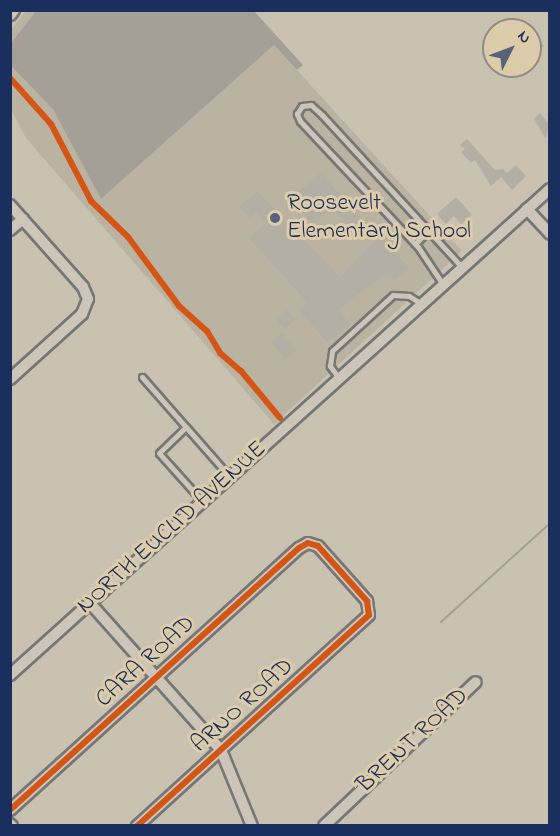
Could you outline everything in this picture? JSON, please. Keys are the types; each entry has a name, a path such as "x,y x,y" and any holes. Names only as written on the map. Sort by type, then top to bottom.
{"street":[{"name":"NORTH EUCLID AVENUE","path":"10,675 442,282 549,189"},
{"path":"10,205 83,286 88,304 82,314 10,379"},
{"path":"527,209 549,234"},
{"path":"10,230 23,219"},
{"name":"ARNO ROAD","path":"137,825 371,610 367,601 318,546 308,543"},
{"name":"CARA ROAD","path":"10,810 156,676 308,543"},
{"path":"90,603 221,750 252,825"},
{"name":"BRENT ROAD","path":"324,825 476,682"}],"lane":[{"path":"442,282 415,244 300,121 297,114 306,104 322,115 461,266"},
{"path":"415,244 428,231"},
{"path":"338,377 330,366 332,351 393,295 409,296 420,303"},
{"path":"142,376 229,476"},
{"path":"186,428 159,453 202,501"}],"shaded area":[{"path":"37,10 254,11 303,65 297,70 274,45 101,199 53,109 11,66 11,43"},
{"path":"26,11 37,11 11,43 11,30"},
{"name":"Roosevelt Elementary School","path":"274,45 462,251 274,424 26,138 11,109 10,66 54,109 101,199"}],"building":[{"path":"540,113 549,124 546,139 534,119"},
{"path":"467,139 495,170 503,169 507,173 516,165 526,176 512,190 501,177 491,186 475,160 471,163 461,152 465,149 460,145"},
{"path":"321,173 365,222 354,233 331,207 313,224 290,199"},
{"path":"257,191 340,277 380,236 409,268 394,281 387,273 338,310 350,323 328,343 299,310 307,302 249,238 266,223 256,212 250,218 239,207"},
{"path":"456,197 472,215 461,224 454,216 446,224 437,214"},
{"path":"287,310 296,319 285,329 276,320"},
{"path":"281,333 296,350 285,359 271,342"}],"waterway":[{"path":"441,622 550,523"}],"cycle path":[{"path":"10,78 51,124 91,201 128,237 179,306 207,331 220,353 241,371 280,418"},
{"path":"10,810 299,548 308,543 318,546 367,601 369,615 137,826"}],"place":[{"name":"Roosevelt Elementary School","path":"275,218"}]}
